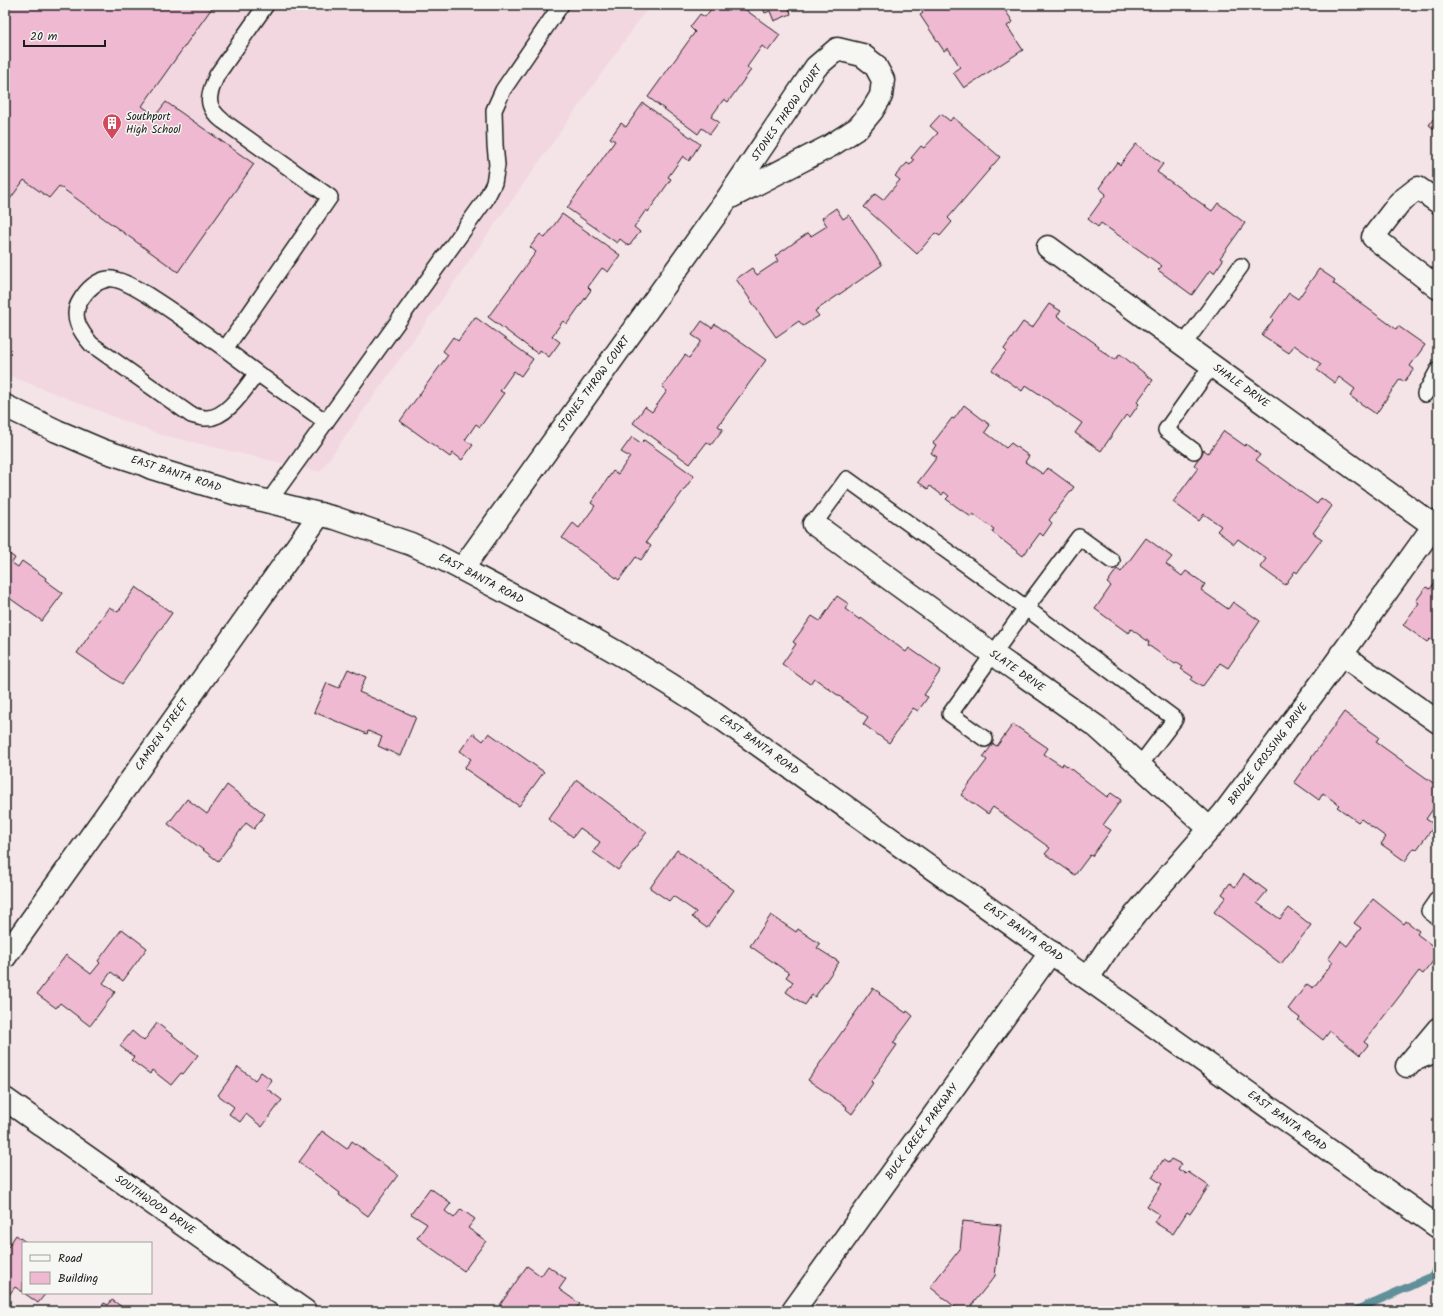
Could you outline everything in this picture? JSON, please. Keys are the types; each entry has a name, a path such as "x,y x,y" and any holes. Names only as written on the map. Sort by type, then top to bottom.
{"street":[{"name":"STONES THROW COURT","path":"462,569 727,198 816,67 837,50 862,55 875,65 883,80 881,96 872,111 858,128 830,146 727,198"},
{"path":"1438,202 1418,188 1400,202 1373,237 1438,288"},
{"name":"SHALE DRIVE","path":"1048,247 1436,523"},
{"name":"EAST BANTA ROAD","path":"5,406 104,451 152,468 200,484 341,520 411,544 589,635 676,687 771,752 1438,1227"},
{"name":"CAMDEN STREET","path":"5,957 320,514"},
{"name":"BRIDGE CROSSING DRIVE","path":"1088,978 1110,945 1223,814 1322,682 1340,654 1436,523"},
{"name":"SLATE DRIVE","path":"814,524 993,654 1097,727 1210,829"},
{"path":"1340,654 1438,722"},
{"name":"BUCK CREEK PARKWAY","path":"793,1311 1051,952"},
{"path":"1407,1066 1438,1029"},
{"name":"SOUTHWOOD DRIVE","path":"5,1099 305,1311"}],"lane":[{"path":"224,349 330,197 223,121 214,114 210,107 211,87 217,75 266,5"},
{"path":"269,501 486,199 494,182 497,165 494,110 503,90 561,5"},
{"path":"1184,344 1241,266"},
{"path":"257,372 229,408 216,417 206,418 191,415 91,344 80,330 75,315 78,302 97,282 109,278 129,285 159,302 257,372 326,422"},
{"path":"1194,451 1166,430 1212,365"},
{"path":"1425,394 1438,370"},
{"path":"814,524 848,479 1175,718 1140,765"},
{"path":"985,739 950,714 1079,537 1112,561"},
{"path":"1438,898 1429,911 1438,918"},
{"path":"1407,1066 1438,1054"}],"shaded area":[{"path":"5,5 650,5 320,472 158,434 5,374"}],"building":[{"name":"Southport High School","path":"5,5 214,5 142,106 155,116 166,102 254,164 178,272 59,186 49,198 24,180 5,206"},
{"path":"714,5 739,5 780,35 768,51 762,46 747,67 751,70 728,102 724,99 711,117 719,122 710,134 702,128 698,134 648,97 695,32 690,27 700,14 705,17"},
{"path":"762,5 788,5 791,14 774,21 770,11 765,13"},
{"path":"918,5 995,5 998,10 1003,7 1013,22 1007,26 1023,50 964,88 953,72 960,67 948,48 944,51 920,15 923,13"},
{"path":"643,103 700,144 689,161 683,156 668,177 671,179 648,212 646,210 634,227 640,232 629,246 620,239 617,243 567,208 615,141 610,138 621,123 626,127"},
{"path":"1438,112 1438,132 1429,125"},
{"path":"941,114 950,121 953,117 1000,157 948,218 952,222 940,236 935,233 917,254 864,207 875,194 883,200 900,180 895,176 907,163 910,165 914,160 911,158 921,146 924,148 938,133 930,126"},
{"path":"1136,144 1163,164 1157,172 1212,211 1218,203 1245,223 1220,258 1223,260 1214,273 1210,270 1192,295 1158,270 1162,266 1101,223 1098,227 1088,219 1106,194 1099,188 1117,162 1120,165"},
{"path":"836,208 843,219 849,215 882,265 815,311 819,316 803,326 799,321 776,337 736,279 752,268 757,275 778,261 775,256 808,233 811,236 827,226 822,218"},
{"path":"562,214 620,255 608,272 602,268 588,287 591,290 567,324 563,321 552,336 560,342 549,357 540,350 538,354 488,317 536,252 530,247 540,234 545,238"},
{"path":"1319,269 1335,280 1333,283 1396,329 1398,326 1425,345 1410,366 1414,369 1404,382 1400,379 1376,414 1350,396 1355,389 1339,377 1335,383 1317,370 1321,364 1294,345 1289,353 1262,335 1273,320 1271,318 1289,293 1298,299"},
{"path":"1049,304 1061,311 1057,316 1099,346 1098,348 1115,360 1120,354 1153,380 1137,402 1139,404 1130,417 1126,415 1101,451 1075,433 1082,423 1026,385 1022,391 992,370 1006,351 1004,349 1023,322 1032,328"},
{"path":"475,317 533,359 521,376 514,371 500,391 504,393 480,427 476,424 465,440 473,445 462,460 453,453 450,457 400,421 448,355 443,351 453,337 458,341"},
{"path":"702,321 712,328 715,324 766,360 718,426 723,429 711,445 707,442 690,464 633,423 645,407 652,412 667,391 662,387 685,355 689,358 701,341 692,335"},
{"path":"964,405 990,425 985,432 1006,448 1011,443 1029,456 1025,462 1043,474 1048,468 1074,487 1049,520 1052,523 1043,536 1040,533 1023,556 992,532 994,529 973,514 971,517 946,499 949,496 944,492 942,495 930,486 928,489 918,482 937,457 931,453 936,445 933,443"},
{"path":"1224,431 1245,446 1246,444 1260,455 1256,460 1317,504 1321,498 1332,506 1313,533 1322,539 1297,573 1295,571 1285,585 1260,567 1266,559 1238,539 1234,544 1217,531 1221,526 1204,514 1199,521 1173,502 1198,468 1194,465 1204,450 1208,453"},
{"path":"632,437 641,443 644,440 694,476 646,542 651,546 641,560 636,557 619,580 562,538 573,523 579,528 595,506 591,503 613,471 618,474 630,457 621,452"},
{"path":"1146,538 1172,557 1166,564 1182,576 1186,571 1205,584 1201,590 1228,609 1233,602 1260,621 1228,668 1220,663 1202,687 1191,680 1193,677 1181,669 1183,667 1177,663 1175,664 1148,645 1149,642 1131,629 1128,633 1095,609 1111,586 1107,583 1117,569 1121,572"},
{"path":"5,551 15,558 12,563 18,567 22,561 46,578 45,580 63,593 42,621 5,595"},
{"path":"1438,578 1438,651 1432,647 1435,643 1430,639 1427,642 1403,625 1419,603 1416,601 1426,587 1430,589"},
{"path":"136,587 172,613 122,684 77,653 109,607 118,612"},
{"path":"837,596 849,604 845,609 860,620 861,618 906,652 909,648 941,670 924,695 928,697 918,711 913,708 889,743 863,724 868,717 814,678 810,684 782,664 796,644 793,642 812,616 820,621"},
{"path":"348,669 366,677 359,692 416,717 400,756 378,746 382,737 368,731 367,734 314,712 327,683 339,688"},
{"path":"1344,712 1379,737 1376,742 1436,785 1438,782 1438,802 1426,819 1435,825 1417,849 1414,848 1405,861 1381,844 1386,837 1361,819 1358,822 1337,807 1339,805 1323,793 1319,800 1294,782"},
{"path":"1013,724 1048,748 1044,754 1062,766 1063,763 1107,797 1111,793 1121,800 1103,825 1111,830 1092,856 1090,855 1075,875 1045,854 1050,848 993,807 988,814 961,795 987,760 983,757 993,744 997,746"},
{"path":"473,733 483,741 489,733 544,772 519,806 464,768 471,759 460,751"},
{"path":"577,780 647,832 618,870 593,852 600,842 580,828 573,837 548,819"},
{"path":"227,785 265,814 254,829 246,823 218,861 168,824 187,799 207,814"},
{"path":"677,850 734,890 707,928 692,917 696,912 673,896 669,901 650,888"},
{"path":"1244,874 1267,891 1257,903 1280,919 1289,908 1311,925 1281,964 1214,912 1226,897 1222,894 1230,883 1235,887"},
{"path":"1373,899 1404,924 1406,921 1419,931 1417,934 1438,950 1438,955 1423,974 1419,971 1364,1042 1368,1045 1360,1055 1330,1031 1323,1040 1298,1020 1300,1018 1288,1009 1307,984 1313,988 1333,962 1328,959 1341,941 1347,946 1361,928 1354,923"},
{"path":"771,915 796,932 798,929 820,944 817,948 839,962 815,997 812,995 805,1005 786,992 793,982 786,977 789,973 750,946"},
{"path":"122,929 147,948 123,981 111,972 103,983 115,992 90,1026 60,1003 56,1008 37,994 66,955 91,974 100,963 98,961"},
{"path":"873,988 906,1013 907,1011 913,1016 893,1043 897,1045 871,1082 873,1083 852,1114 846,1109 847,1107 808,1080"},
{"path":"157,1023 198,1055 183,1074 181,1073 171,1085 152,1070 150,1074 131,1060 134,1057 120,1046 132,1031 144,1041"},
{"path":"238,1067 255,1080 261,1072 272,1080 266,1088 282,1100 262,1127 246,1114 240,1122 229,1114 234,1107 218,1095"},
{"path":"322,1131 347,1149 352,1141 398,1175 368,1216 339,1195 340,1193 299,1162"},
{"path":"1171,1159 1181,1164 1178,1169 1186,1174 1188,1172 1209,1186 1190,1214 1187,1212 1173,1234 1154,1222 1159,1214 1147,1206 1162,1184 1152,1177 1163,1160 1168,1163"},
{"path":"430,1188 451,1203 445,1211 454,1218 461,1209 475,1219 468,1228 486,1241 464,1271 417,1238 427,1224 411,1214"},
{"path":"963,1221 1001,1225 995,1276 967,1311 960,1311 930,1287 960,1249"},
{"path":"16,1235 26,1242 22,1242 22,1291 15,1287 5,1300 5,1245 8,1247"},
{"path":"527,1266 541,1276 548,1266 566,1279 559,1289 580,1304 574,1311 509,1311 500,1305"},
{"path":"25,1294 45,1294 38,1303"},
{"path":"112,1300 128,1311 99,1311 104,1303 108,1305"}],"waterway":[{"path":"1354,1311 1433,1276 1438,1263"}],"place":[{"name":"Southport High School","path":"112,140"}]}
